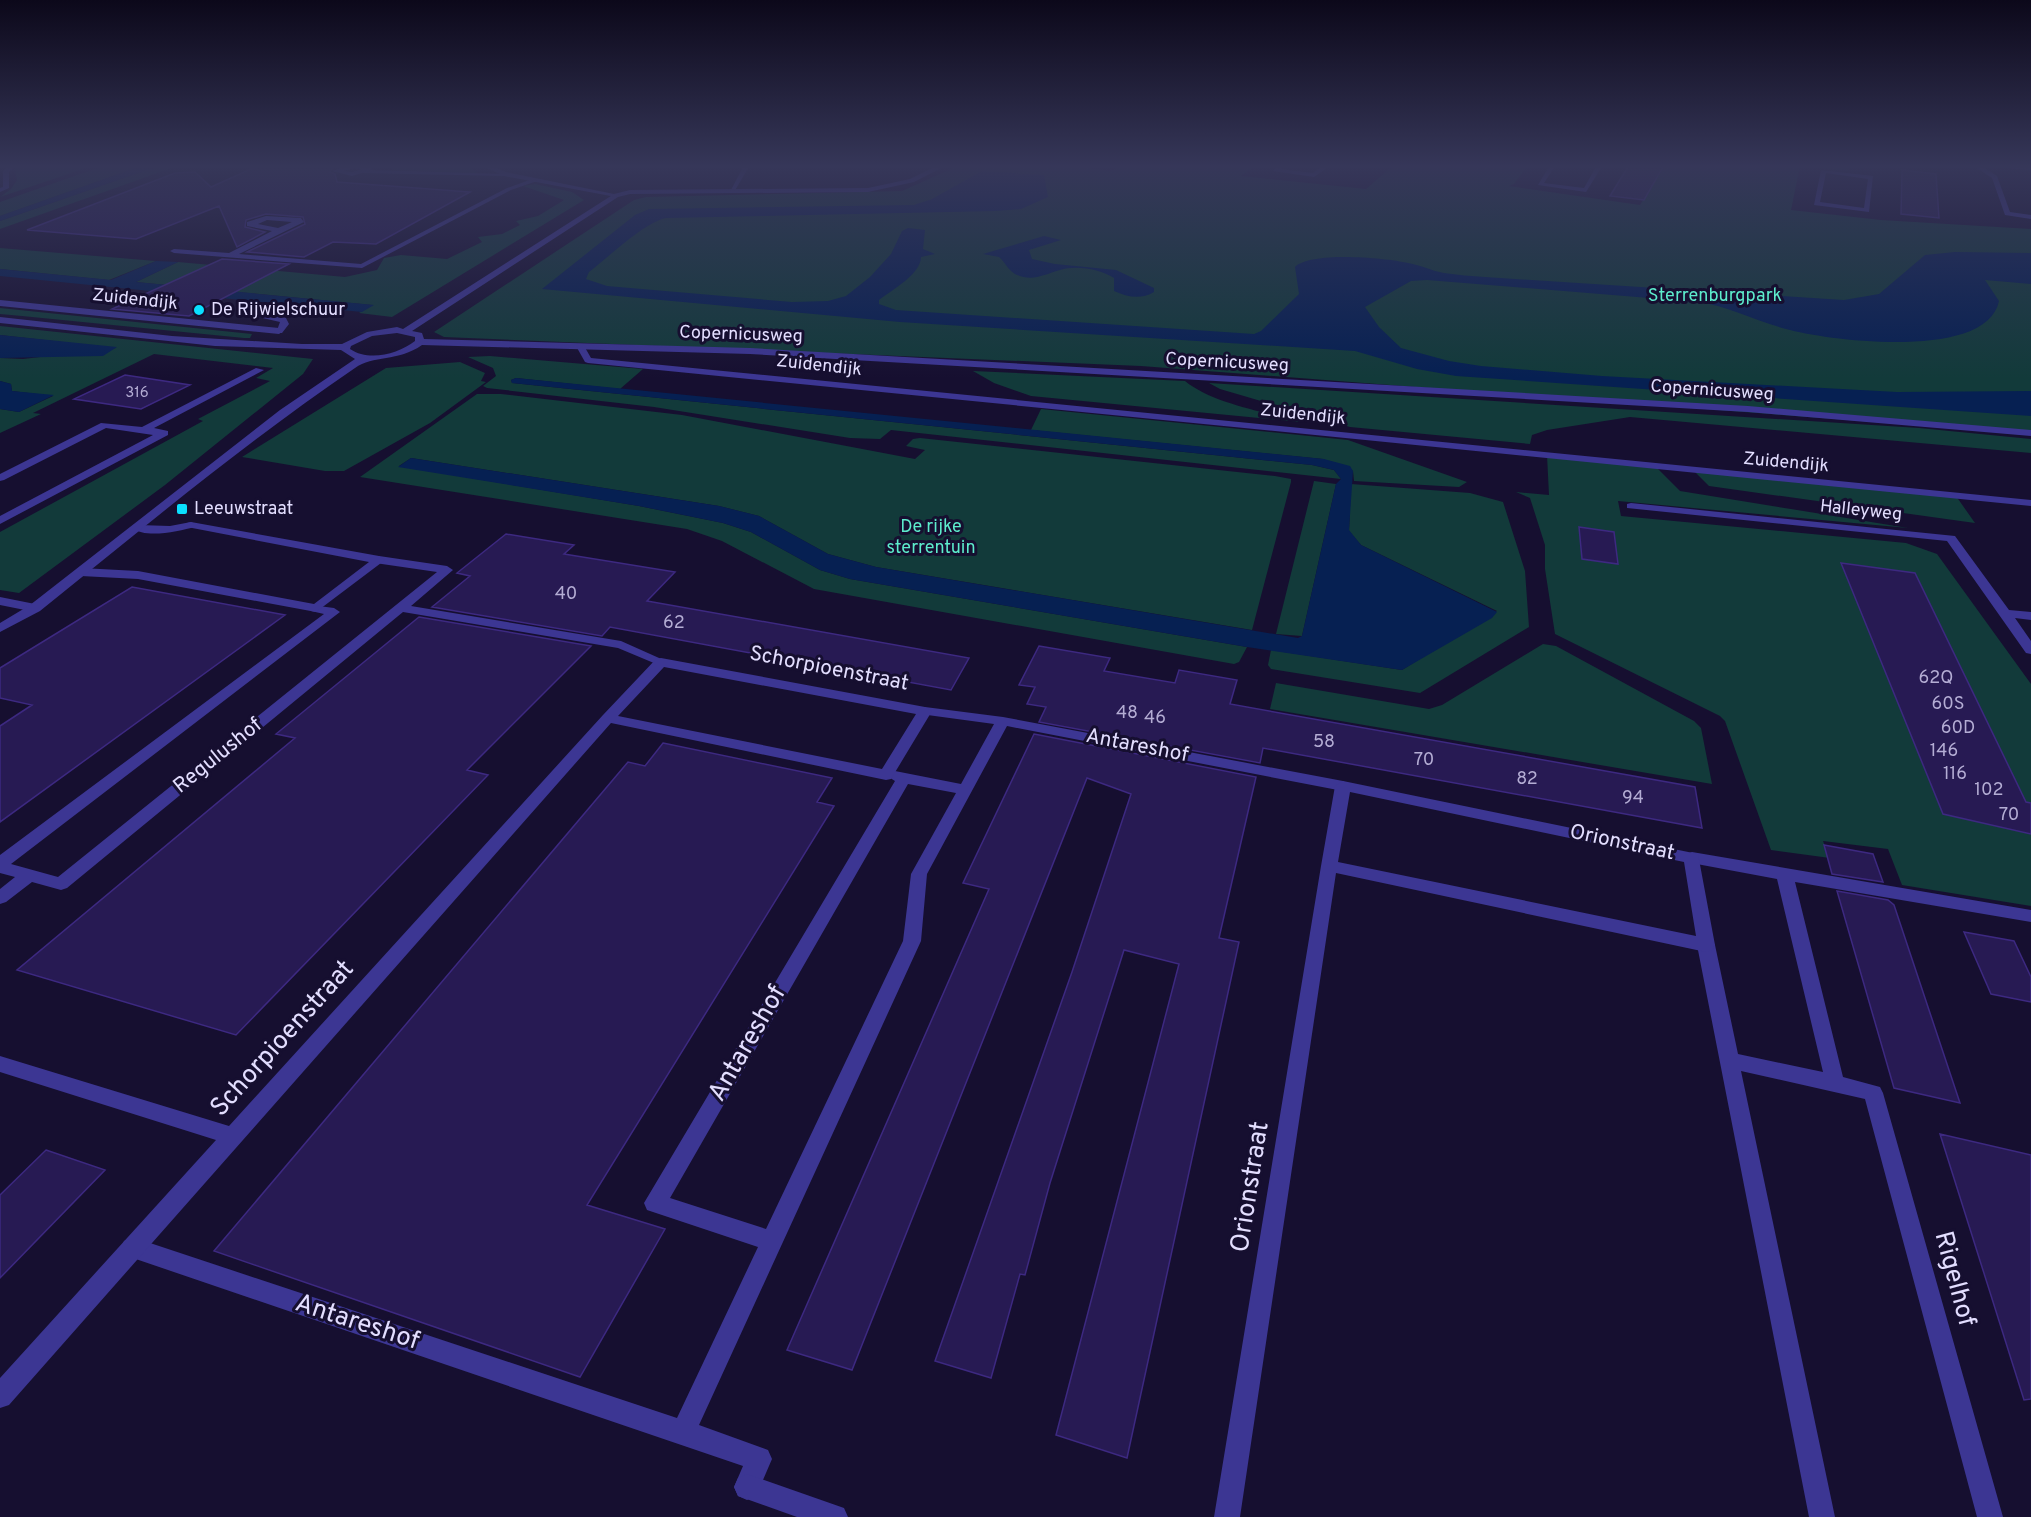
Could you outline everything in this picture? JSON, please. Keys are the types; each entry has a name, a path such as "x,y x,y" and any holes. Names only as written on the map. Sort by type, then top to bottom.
{"street":[{"path":"231,255 270,236"},
{"path":"174,251 362,266 420,236"},
{"path":"406,331 553,236"},
{"name":"Zuidendijk","path":"0,303 279,332"},
{"path":"248,312 283,320 285,324 279,332 260,345"},
{"name":"Zuidendijk","path":"0,320 260,345 345,347"},
{"path":"406,331 419,335 420,342 402,352 363,357 351,355 345,347 356,338 370,334 406,331"},
{"name":"Copernicusweg","path":"420,342 750,351 1725,408 2031,433"},
{"name":"Zuidendijk","path":"580,346 588,360 2031,503"},
{"path":"0,628 35,608 284,412 363,357"},
{"path":"143,430 259,370"},
{"path":"0,478 105,425 164,433 0,521"},
{"name":"Halleyweg","path":"1631,506 1951,538 2031,651"},
{"path":"138,528 170,530 191,525 379,560"},
{"path":"81,572 138,575 316,608 379,560"},
{"name":"Regulushof","path":"0,866 61,884 447,570 379,560"},
{"path":"0,601 35,608"},
{"name":"Regulushof","path":"0,866 334,612 316,608"},
{"path":"401,608 621,645 662,662"},
{"path":"2004,613 2031,616"},
{"name":"Schorpioenstraat","path":"0,1396 608,718 662,662 925,711 895,776"},
{"name":"Antareshof","path":"925,711 1003,721 1343,786"},
{"path":"608,718 965,790"},
{"path":"683,1432 912,941 919,874 1003,721"},
{"name":"Antareshof","path":"773,1242 655,1203 895,776"},
{"name":"Orionstraat","path":"1227,1517 1343,786 1692,858 1706,945"},
{"path":"1692,858 1785,876 2031,916"},
{"path":"1329,866 1706,945 1822,1517"},
{"path":"0,898 29,875"},
{"path":"1785,876 1835,1083"},
{"name":"Rigelhof","path":"1730,1060 1873,1093 1990,1517"},
{"path":"0,1064 232,1136"},
{"name":"Antareshof","path":"132,1248 759,1459 747,1487 835,1517"}],"green space":[{"path":"525,236 392,317 359,313 372,305 136,282 178,262 345,277 377,270 384,258 401,255 447,259 482,242 478,237"},
{"name":"Sterrenburgpark","path":"580,236 2031,236 2031,434 1141,366 444,337 434,332"},
{"path":"0,248 156,261 109,280 0,269"},
{"path":"0,308 252,334 250,338 244,338 0,314"},
{"path":"0,326 313,359 303,374 165,485 19,593 0,590 0,532 203,421 198,419 270,381 256,378 273,368 154,354 33,413 41,414 0,433 0,409 19,412 53,396 12,391 11,384 0,381 0,358 23,359 116,348 0,335"},
{"path":"490,356 643,369 620,389 516,378 511,380 512,383 1312,465 1334,470 1341,479 891,430 880,439 850,438 654,407 487,388 483,386 496,376 493,368 468,357"},
{"path":"460,362 485,373 481,381 486,382 430,423 344,471 325,471 242,457 386,368"},
{"path":"973,371 1185,381 1210,396 1301,422 1031,396 994,383"},
{"path":"1209,383 1919,428 2031,439 2031,453 1630,417 1547,430 1532,435 1530,444 1350,427 1220,389"},
{"name":"De rijke sterrentuin","path":"477,394 501,394 682,415 915,459 925,450 906,446 913,439 920,438 1275,476 1291,479 1291,482 1252,630 876,567 828,554 759,516 719,506 411,458 399,466 639,506 723,523 751,532 820,570 850,579 1247,647 1239,662 1234,664 814,589 722,541 687,529 360,477"},
{"path":"1041,409 1348,440 1467,482 1459,487 1354,481 1353,471 1323,459 1031,430"},
{"path":"1547,455 1654,465 1680,491 1908,528 1618,501 1621,516 1906,543 1937,554 2031,684 2031,906 1902,885 1888,849 1823,841 1830,858 1771,850 1725,721 1720,716 1555,634 1545,569 1545,545 1530,498 1516,492 1549,495"},
{"path":"1692,469 1956,496 1975,523 1709,486"},
{"path":"1314,481 1336,484 1302,636 1276,634"},
{"path":"1351,484 1470,493 1503,502 1525,571 1529,627 1420,693 1271,669 1268,665 1271,650 1402,670 1497,611 1361,545 1349,531"},
{"path":"1543,644 1556,646 1694,721 1701,728 1712,784 1270,709 1276,683 1429,709 1442,705"}],"water":[{"path":"609,236 633,236 589,272 586,279 607,286 792,302 828,301 846,296 870,277 891,254 900,236 924,236 923,249 935,254 921,257 920,263 911,275 879,300 879,304 896,310 1254,334 1261,331 1299,294 1295,267 1304,262 1332,257 1383,259 1413,264 1444,273 1475,276 1844,300 1879,294 1925,255 1955,252 2031,253 2031,284 1985,280 1999,301 1988,320 1967,332 1938,339 1904,342 1869,341 1807,334 1698,302 1427,280 1411,281 1365,307 1379,327 1401,348 1449,361 1481,366 1602,376 1897,392 2031,391 2031,416 1456,376 1417,369 1355,351 900,322 542,289"},
{"path":"1044,236 1061,240 1029,250 1032,259 1055,264 1116,270 1154,288 1154,292 1139,297 1119,293 1114,291 1114,278 1088,269 1066,269 1038,277 1021,276 1015,274 999,257 983,254"},
{"path":"156,261 178,262 136,282 374,305 362,312 0,276 0,269 111,280"},
{"path":"0,335 117,347 103,356 0,358"},
{"path":"516,378 1324,459 1350,466 1353,471 1349,530 1361,545 1497,612 1492,618 1402,670 1247,647 850,579 820,570 751,532 723,523 639,506 398,467 411,458 719,506 759,516 828,554 876,567 1298,638 1302,636 1336,484 1341,479 1334,470 1312,465 512,383 511,380"},
{"path":"0,381 11,384 12,391 54,395 19,412 0,409"}],"building":[{"path":"97,236 144,236 136,239"},
{"path":"232,236 258,236 237,247"},
{"path":"281,236 391,236 376,244 333,242 304,257 247,252"},
{"path":"222,259 289,264 189,316 112,309"},
{"path":"125,375 190,385 141,409 74,399"},
{"path":"1579,527 1614,532 1618,564 1582,559"},
{"path":"506,534 574,545 564,554 675,572 647,601 969,658 951,690 610,627 602,636 432,607 470,576 457,573"},
{"path":"1841,563 1915,573 2026,802 2031,803 2031,834 1943,814"},
{"path":"132,587 285,615 0,822 0,726 32,705 0,698 0,668"},
{"path":"419,617 591,646 467,770 488,775 236,1035 17,970 295,738 276,734"},
{"path":"1039,646 1110,658 1104,671 1175,683 1179,670 1237,680 1230,704 1695,787 1702,828 1263,748 1260,763 1039,722 1046,707 1027,704 1035,687 1019,685"},
{"path":"1034,734 1256,777 1219,938 1239,942 1127,1458 1056,1435 1179,964 1124,950 1050,1183 1025,1275 1020,1274 991,1378 935,1361 1072,972 1131,794 1087,778 852,1370 787,1350 989,889 963,883"},
{"path":"663,743 832,778 817,802 834,806 587,1205 665,1229 580,1377 214,1251 628,762 645,766"},
{"path":"1824,845 1873,854 1883,882 1832,874"},
{"path":"1837,891 1888,900 1894,905 1960,1103 1894,1088"},
{"path":"1964,932 2014,941 2031,977 2031,1002 1991,994"},
{"path":"1940,1134 2031,1155 2031,1399 2024,1400"},
{"path":"46,1150 105,1170 0,1278 0,1195"}],"place":[{"name":"De Rijwielschuur","path":"199,310"},
{"name":"Leeuwstraat","path":"182,509"}]}
